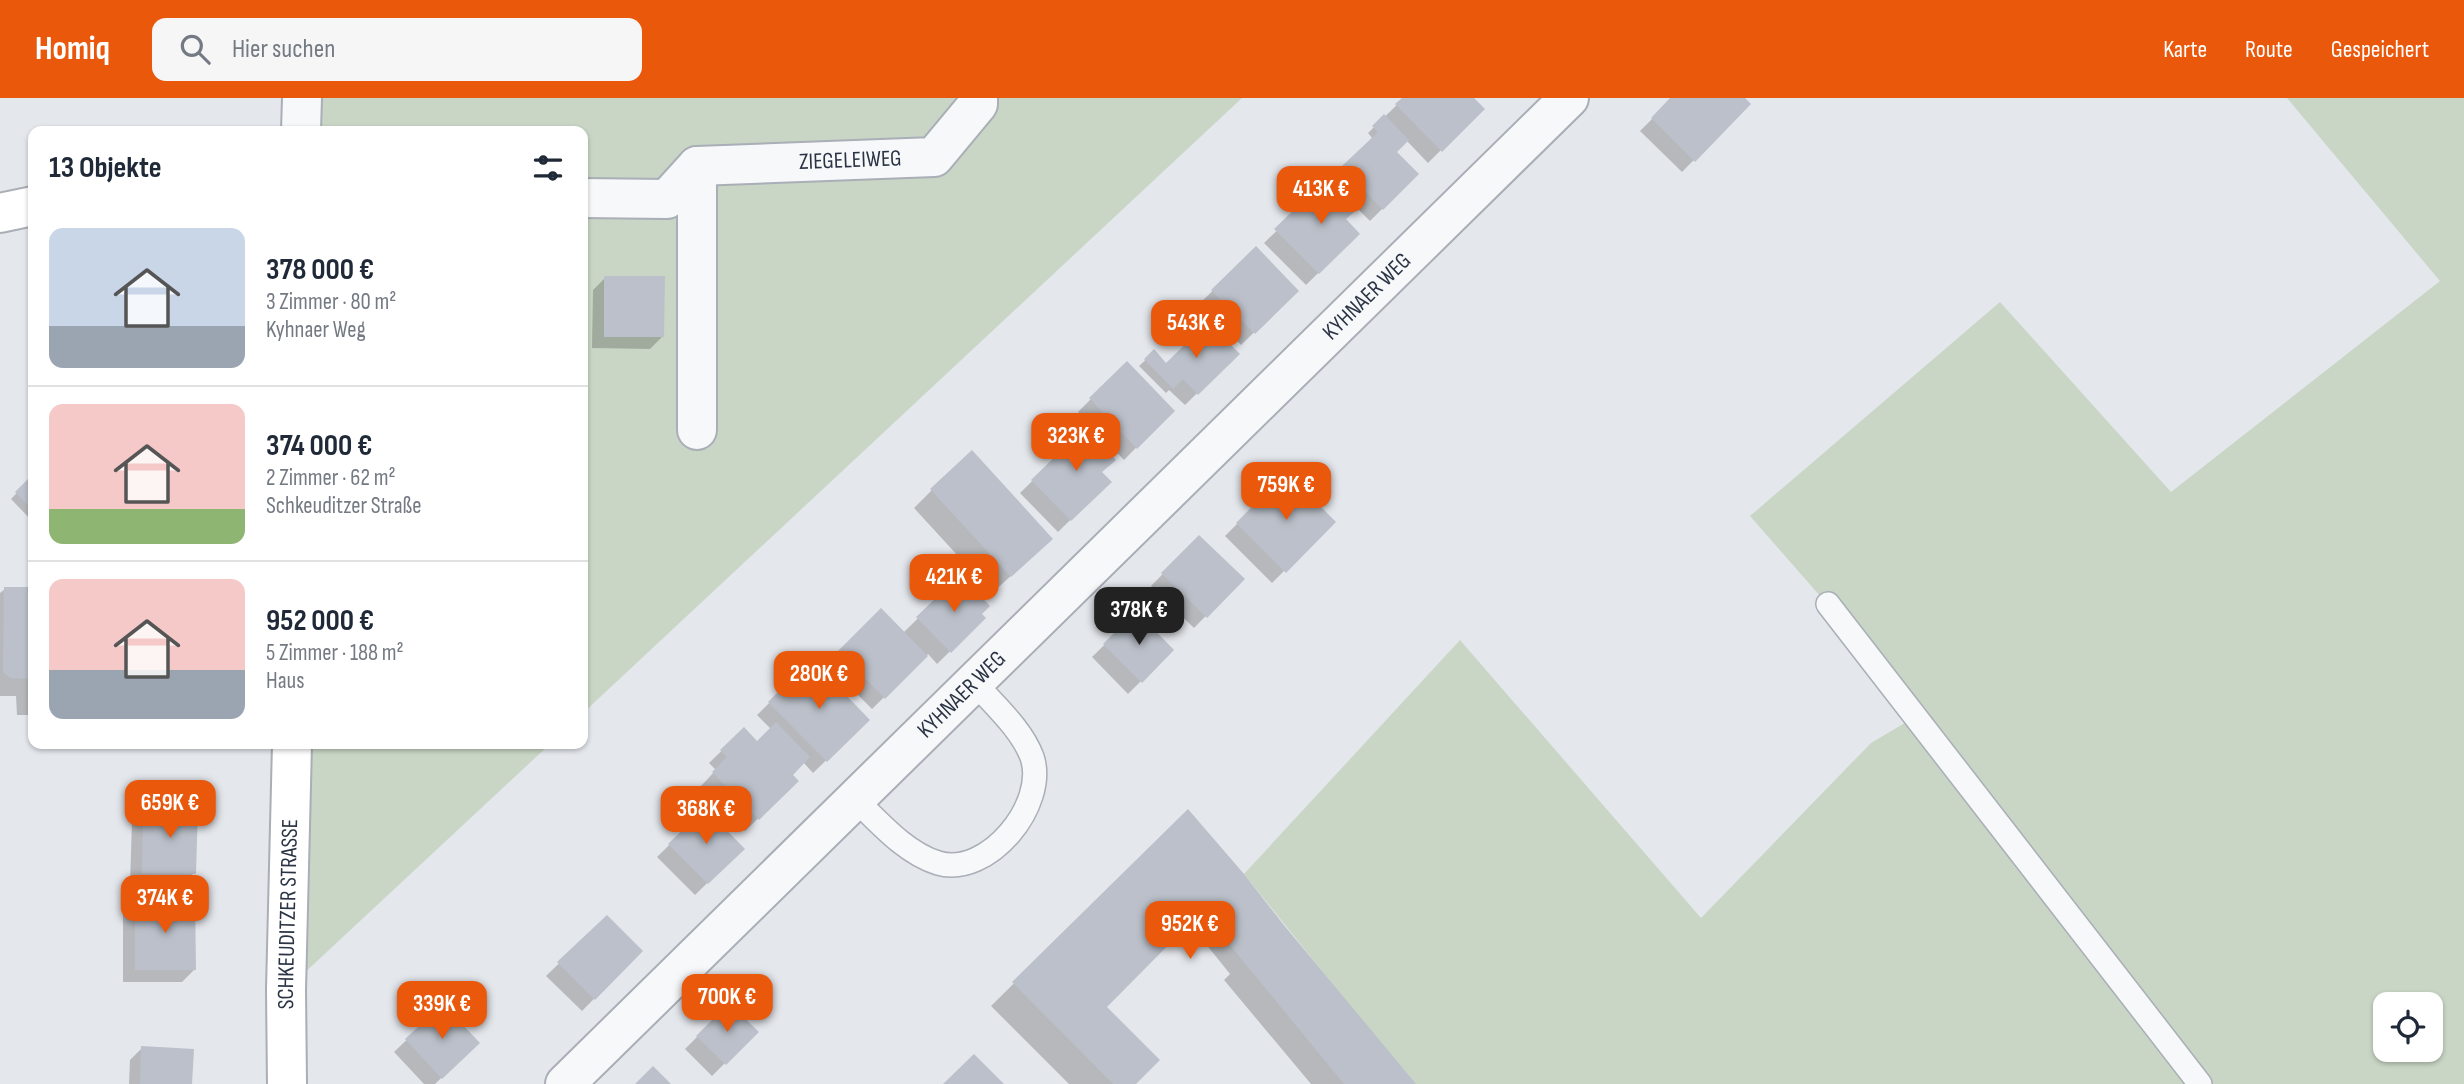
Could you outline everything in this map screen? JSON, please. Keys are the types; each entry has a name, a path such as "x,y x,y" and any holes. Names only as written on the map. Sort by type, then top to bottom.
{"street":[{"path":"301,126 302,98"},
{"name":"KYHNAER WEG","path":"565,1084 972,681 1569,98"},
{"name":"ZIEGELEIWEG","path":"697,166 934,157 980,100"},
{"path":"588,198 667,198 697,166"},
{"path":"697,166 697,430"},
{"path":"0,213 28,207"},
{"name":"SCHKEUDITZER STRASSE","path":"287,1084 286,990 292,749"}],"lane":[{"path":"1828,604 2200,1084"},
{"path":"854,798 911,849 939,864 962,864 983,858 1011,831 1029,808 1035,775 1032,757 1020,737 972,681"}],"green space":[{"path":"304,98 1242,98 588,708 588,126 302,126"},
{"path":"2287,98 2464,98 2464,1084 1413,1084 1244,874 1460,640 1701,918 1871,743 1915,717 1828,605 1750,516 2000,302 2171,492 2440,281"},
{"path":"290,749 545,749 286,990"}],"building":[{"path":"1402,98 1474,98 1485,109 1442,152 1395,104"},
{"path":"1670,98 1745,98 1751,104 1695,162 1651,118"},
{"path":"1384,114 1409,140 1397,152 1419,174 1383,210 1341,167 1378,132 1372,126"},
{"path":"1329,176 1359,208 1346,219 1360,234 1319,274 1274,229"},
{"path":"1256,246 1299,291 1255,334 1211,290"},
{"path":"604,276 665,276 664,337 604,337"},
{"path":"1208,322 1240,354 1198,395 1183,379 1173,389 1144,359 1154,349 1166,363"},
{"path":"1127,361 1175,411 1137,449 1089,398"},
{"path":"1079,422 1116,460 1102,472 1112,482 1071,521 1031,480 1072,440 1066,435"},
{"path":"972,450 1053,539 1011,577 930,489"},
{"path":"1286,472 1336,522 1286,573 1236,523"},
{"path":"28,479 28,506 15,492"},
{"path":"1199,535 1245,579 1207,618 1161,573"},
{"path":"960,575 990,606 982,614 986,618 951,653 916,617"},
{"path":"4,587 28,587 28,679 10,678 3,672"},
{"path":"881,608 928,656 885,699 838,651"},
{"path":"1136,611 1174,650 1142,683 1103,644"},
{"path":"811,659 870,720 827,762 768,702"},
{"path":"776,722 810,757 793,775 799,781 759,820 712,772 727,757 720,750 744,727 757,741"},
{"path":"143,806 198,806 196,874 142,873"},
{"path":"705,808 745,849 708,884 668,844"},
{"path":"1188,809 1416,1084 1344,1084 1202,911 1107,1007 1160,1060 1136,1084 1113,1084 1012,982"},
{"path":"135,899 195,899 196,970 135,970"},
{"path":"607,915 643,951 595,1000 557,962"},
{"path":"729,1003 759,1032 726,1065 696,1036"},
{"path":"443,1004 480,1043 442,1079 405,1039"},
{"path":"141,1046 194,1049 192,1084 140,1084"},
{"path":"974,1054 1004,1084 943,1084"},
{"path":"653,1066 671,1084 635,1084"}]}
